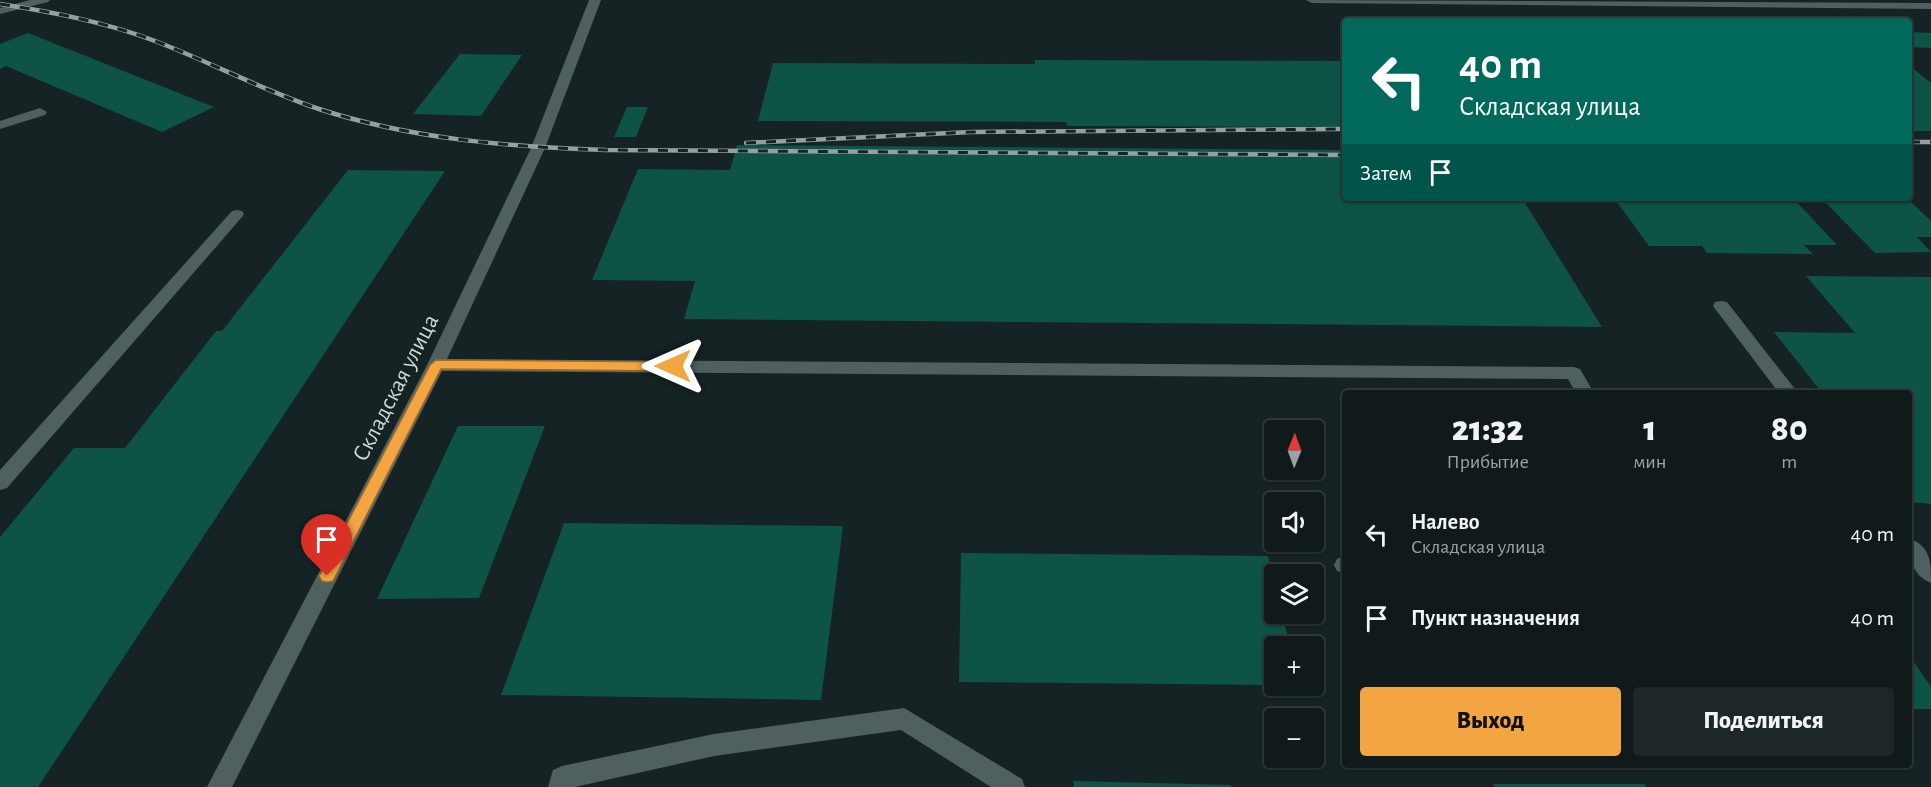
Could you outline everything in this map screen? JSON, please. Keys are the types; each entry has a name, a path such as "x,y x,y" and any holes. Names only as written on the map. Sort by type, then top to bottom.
{"street":[{"path":"0,11 44,0"},
{"name":"Складская улица","path":"219,787 436,365 538,148 595,0"},
{"path":"1312,0 1931,6"},
{"path":"0,125 40,112"},
{"path":"0,483 237,214"},
{"path":"1721,306 1788,390"},
{"path":"436,365 1574,373 1583,390"},
{"path":"1912,550 1931,574"},
{"path":"560,787 562,778 714,745 904,719 1013,787"}],"building":[{"path":"1912,32 1931,33 1931,48 1912,47"},
{"path":"28,33 214,107 162,132 6,66 0,69 0,44"},
{"path":"460,54 522,55 481,116 413,114"},
{"path":"1035,60 1342,61 1342,127 1067,126 1066,122 758,121 773,63 1035,64"},
{"path":"1912,68 1931,83 1931,131 1912,131"},
{"path":"627,107 648,107 636,137 614,137"},
{"path":"737,145 1342,150 1342,201 1524,201 1602,327 684,319 695,281 592,280 638,169 730,170"},
{"path":"348,170 445,171 38,787 0,787 0,537 74,448 125,448 216,331 222,331"},
{"path":"1616,201 1796,201 1837,245 1804,245 1813,254 1707,253 1702,246 1649,246"},
{"path":"1824,201 1910,201 1931,221 1931,237 1917,237 1931,252 1875,253"},
{"path":"1806,276 1931,277 1931,504 1912,502 1912,390 1820,390 1774,332 1855,333"},
{"path":"458,426 545,426 479,598 377,599"},
{"path":"564,523 843,526 821,700 501,695"},
{"path":"961,553 1268,556 1270,564 1264,564 1264,624 1284,624 1288,636 1264,636 1264,685 959,682"},
{"path":"1912,659 1931,687 1931,709 1912,709"},
{"path":"1073,781 1231,785 1231,787 1074,787"},
{"path":"1493,784 1645,784 1646,787 1495,787"}],"railway":[{"path":"0,4 78,18 136,34 319,109 389,128 461,140 533,147 606,150 1342,155"},
{"path":"746,143 971,132 1342,129"},
{"path":"1912,142 1931,142"}],"route":[{"path":"327,576 436,365 673,366"}]}
